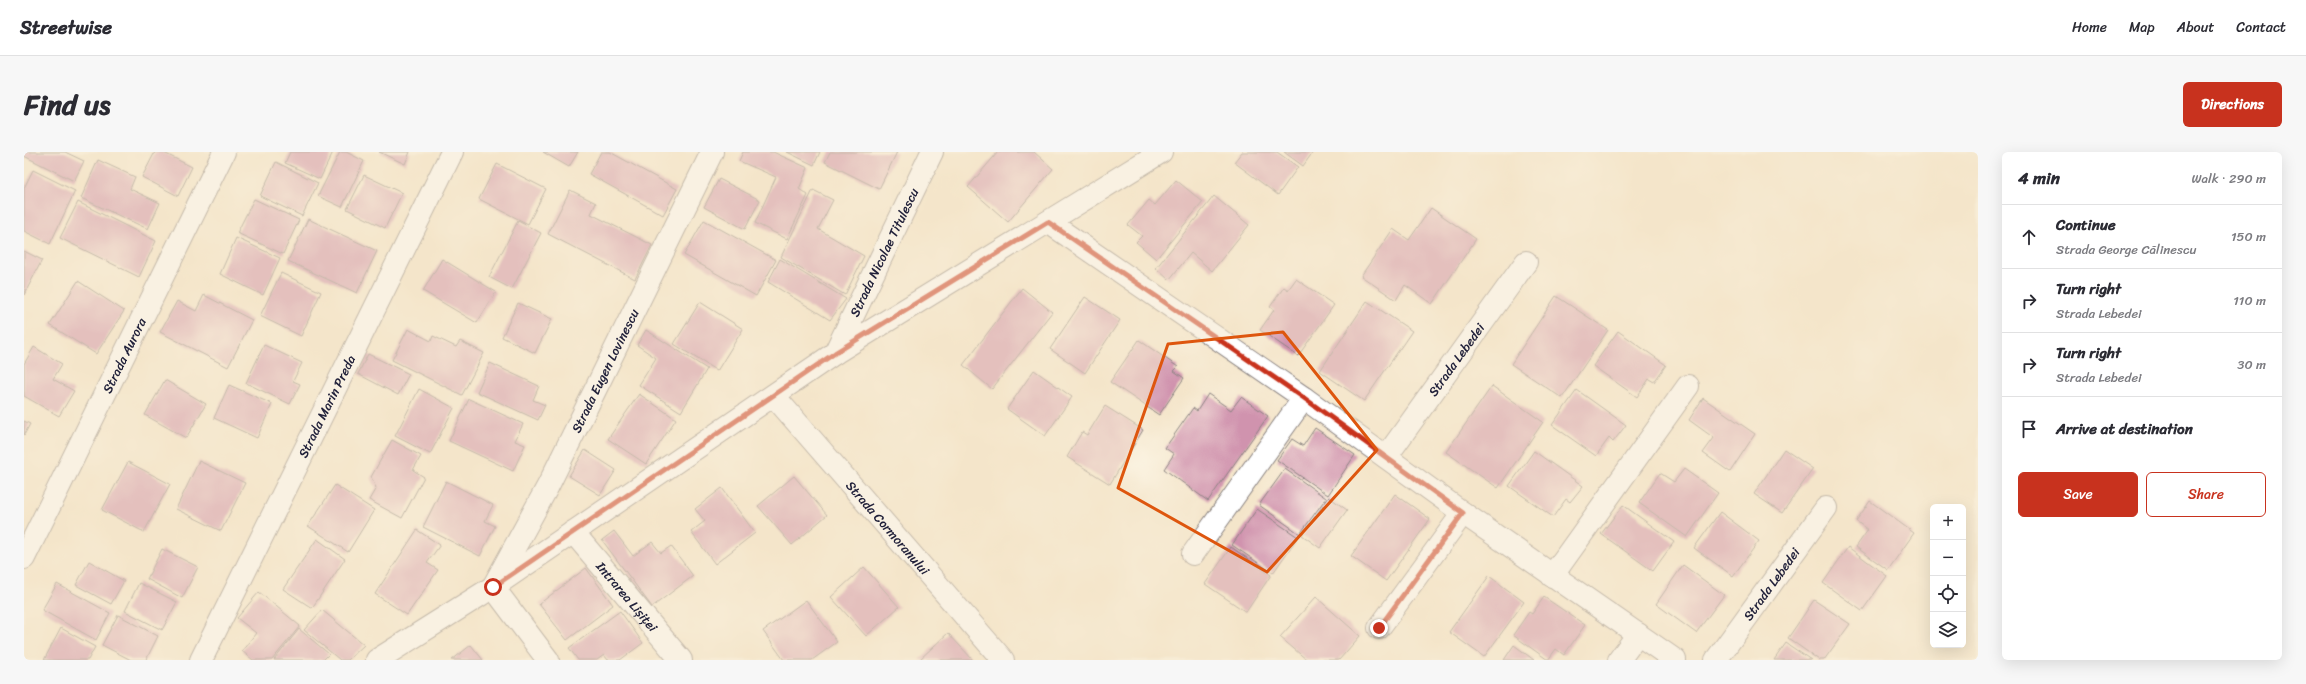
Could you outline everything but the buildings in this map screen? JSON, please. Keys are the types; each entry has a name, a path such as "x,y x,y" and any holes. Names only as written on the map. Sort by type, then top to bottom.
{"street":[{"name":"Strada Aurora","path":"24,558 224,152"},
{"name":"Strada Marin Preda","path":"201,660 452,152"},
{"name":"Strada Eugen Lovinescu","path":"493,587 548,486 712,152"},
{"name":"Strada Nicolae Titulescu","path":"835,353 932,152"},
{"path":"377,660 493,587 835,353 1161,152"},
{"path":"1048,222 1304,398 1552,576 1675,660"},
{"name":"Strada Lebedei","path":"1386,457 1526,262"},
{"path":"1552,576 1688,386"},
{"name":"Strada Cormoranului","path":"774,396 1003,660"},
{"path":"1193,554 1304,398"},
{"name":"Strada Lebedei","path":"1716,660 1826,508"},
{"path":"1379,628 1463,513"},
{"name":"Intrarea Lișiței","path":"573,532 681,660"},
{"path":"493,587 548,660"},
{"path":"1619,660 1638,634"}],"highlighted area":[{"path":"1283,332 1377,450 1267,572 1118,488 1168,344"}],"route":[{"path":"493,587 835,353 1048,222 1304,398 1463,513 1379,628"}]}
